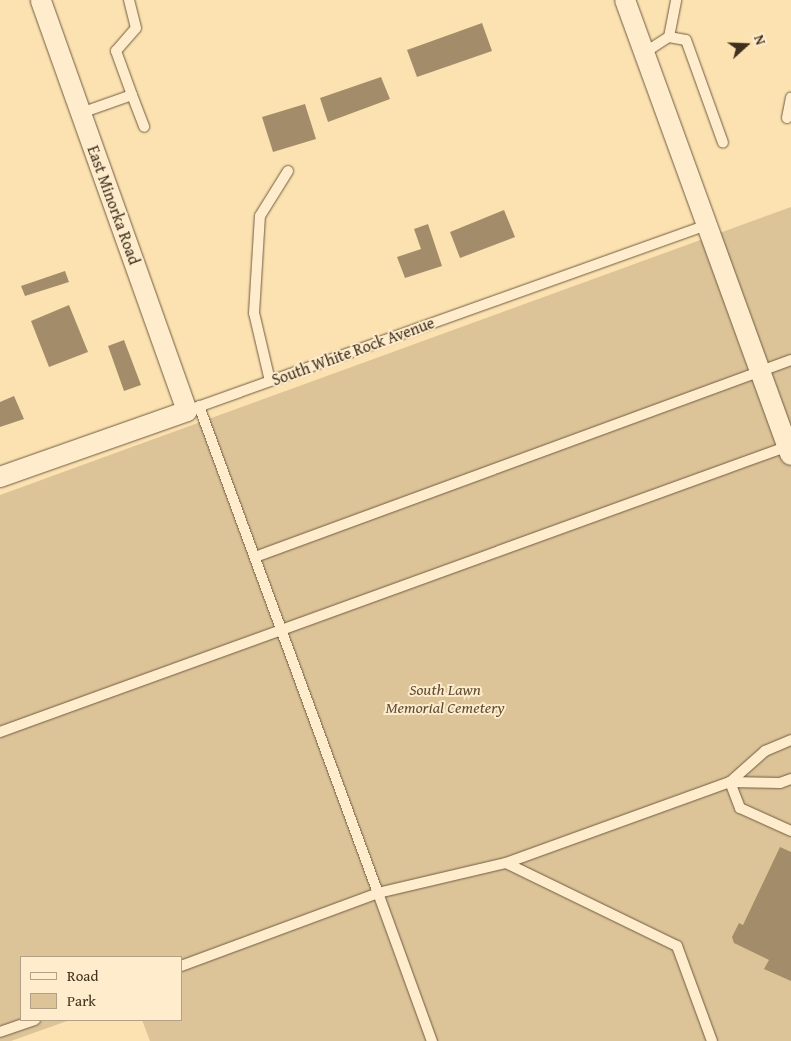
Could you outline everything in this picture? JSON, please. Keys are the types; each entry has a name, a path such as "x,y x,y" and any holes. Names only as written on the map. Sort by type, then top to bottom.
{"street":[{"name":"East Minorka Road","path":"41,0 81,113 193,409"},
{"path":"625,0 790,449"},
{"name":"South White Rock Avenue","path":"0,477 193,409"}],"lane":[{"path":"129,0 136,28 116,51 144,127"},
{"path":"669,37 676,0"},
{"path":"644,53 669,37 686,40 722,143"},
{"path":"81,113 132,94"},
{"path":"787,118 791,98"},
{"path":"270,381 254,313 260,216 288,171"},
{"name":"South White Rock Avenue","path":"193,409 707,225"},
{"path":"255,557 791,360"},
{"path":"193,409 255,557 432,1041"},
{"path":"0,732 281,628 790,449"},
{"path":"730,782 765,751 791,740"},
{"path":"182,966 378,894 506,863 730,782 780,783 791,779"},
{"path":"730,782 740,808 791,831"},
{"path":"506,863 677,946 712,1041"},
{"path":"0,1032 32,1021"}],"green space":[{"name":"South Lawn Memorial Cemetery","path":"791,207 791,1041 150,1041 142,1021 182,1021 182,956 20,956 20,1021 67,1021 11,1041 0,1041 0,495"}],"building":[{"path":"482,23 492,51 417,77 407,50"},
{"path":"381,77 390,99 328,122 320,98"},
{"path":"305,104 316,139 273,152 262,117"},
{"path":"504,210 515,237 460,258 450,232"},
{"path":"428,224 442,266 405,278 397,257 421,249 414,229"},
{"path":"65,271 69,282 25,296 21,286"},
{"path":"69,305 88,352 49,367 31,321"},
{"path":"124,340 141,385 124,391 108,346"},
{"path":"14,396 24,419 0,427 0,402"},
{"path":"780,847 791,852 791,981 764,969 769,960 734,943 732,937 739,923 743,925"}]}
